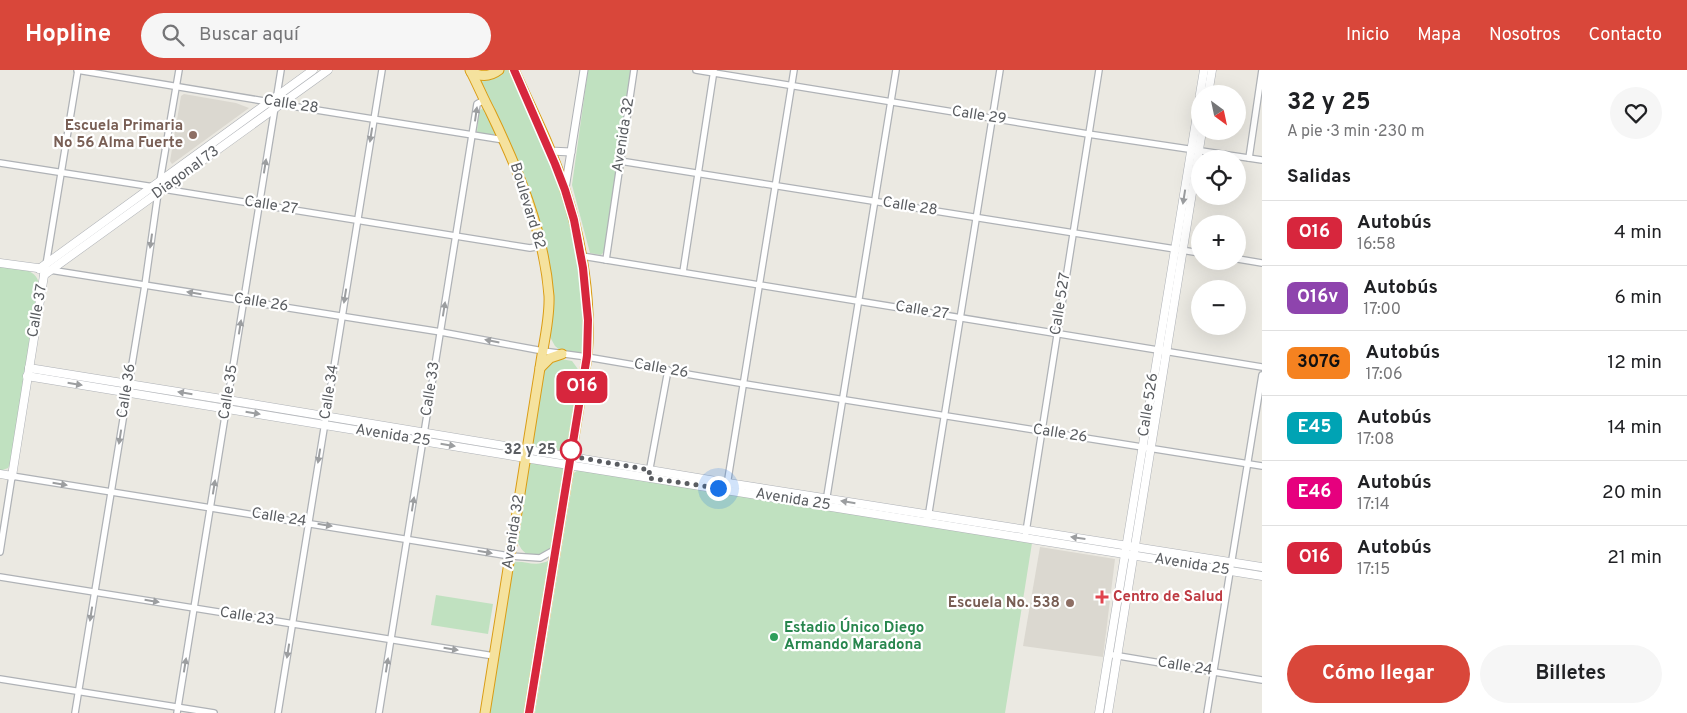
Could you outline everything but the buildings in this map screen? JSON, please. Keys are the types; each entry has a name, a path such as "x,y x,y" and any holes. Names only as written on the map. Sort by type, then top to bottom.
{"highway":[{"path":"471,71 483,76 499,70"},
{"path":"514,70 565,190 582,256 588,320 587,356 529,713"},
{"name":"Boulevard 82","path":"471,71 504,140 530,205 541,246 549,297 543,351"},
{"name":"Avenida 32","path":"485,713 543,351"},
{"path":"540,368 550,358 562,354"}],"main road":[{"name":"Diagonal 73","path":"275,103 314,70"},
{"name":"Diagonal 73","path":"45,270 275,103 328,70"},
{"name":"Calle 526","path":"1202,85 1204,70"},
{"path":"1210,85 1212,70"},
{"name":"Calle 526","path":"1196,150 1197,140"},
{"name":"Calle 526","path":"1196,150 1199,140"},
{"name":"Calle 526","path":"1108,713 1151,448 1163,351 1191,179"},
{"name":"Calle 26","path":"0,262 45,270"},
{"name":"Calle 37","path":"12,476 45,270"},
{"name":"Calle 526","path":"1099,713 1142,447 1163,351"},
{"name":"Avenida 25","path":"28,372 128,389 226,409 423,441 526,454 1125,550 1262,567"},
{"name":"Avenida 25","path":"128,389 228,400 424,432 526,454"},
{"name":"Calle 24","path":"0,474 12,476"},
{"name":"Avenida 25","path":"1134,551 1262,576"}],"street":[{"name":"Calle 28","path":"78,70 504,140"},
{"name":"Calle 37","path":"45,270 78,70"},
{"name":"Calle 36","path":"76,713 145,285 158,188 180,70"},
{"name":"Calle 35","path":"178,710 280,70"},
{"name":"Calle 34","path":"278,713 382,70"},
{"path":"565,190 584,70"},
{"name":"Avenida 32","path":"606,260 634,70"},
{"name":"Calle 29","path":"696,70 714,71 791,86 1196,150"},
{"path":"727,486 794,70"},
{"path":"826,502 896,70"},
{"path":"928,519 1000,70"},
{"name":"Calle 527","path":"1025,534 1099,70"},
{"path":"1249,158 1262,70"},
{"path":"683,272 714,71"},
{"name":"Calle 33","path":"379,713 477,104 484,100"},
{"path":"550,151 571,152"},
{"name":"Calle 29","path":"1246,158 1262,160"},
{"name":"Calle 28","path":"620,161 1191,252"},
{"name":"Calle 27","path":"0,163 530,248 541,246"},
{"name":"Calle 27","path":"582,256 1262,367"},
{"path":"1246,260 1262,263"},
{"name":"Calle 26","path":"45,270 342,316 744,384 1262,466"},
{"path":"649,474 668,370"},
{"path":"1207,713 1262,375"},
{"name":"Calle 37","path":"0,552 12,476"},
{"name":"Calle 24","path":"12,476 510,556 540,558 556,549"},
{"name":"Calle 23","path":"0,577 494,656"},
{"name":"Calle 24","path":"1109,655 1262,680"},
{"path":"0,679 79,691 178,710 214,713"}],"shaded area":[{"name":"Escuela Primaria No 56 Alma Fuerte","path":"184,94 236,103 249,108 172,164 170,161 181,96"},
{"name":"Escuela No. 538","path":"1040,547 1115,559 1103,657 1023,646"}],"green space":[{"path":"504,70 512,70 558,177 565,199 576,244 580,272 585,354 561,351 555,346 550,337 552,321 548,258 541,226 532,200 479,79 492,79"},
{"path":"588,70 631,70 606,250 601,255 590,253 572,185"},
{"path":"483,108 486,110 496,133 493,136 477,132 479,111"},
{"path":"0,266 29,271 34,274 39,284 11,462 8,468 0,471"},
{"path":"561,359 572,361 580,372 568,454 532,447 543,373 550,363"},
{"path":"529,463 566,468 554,544 544,554 538,556 532,556 522,550 517,537"},
{"path":"578,470 1032,543 1005,713 535,713 574,473"},
{"path":"550,560 527,713 489,713 513,562 535,564"},
{"path":"436,595 493,604 488,634 431,625"}],"bus line":[{"name":"O16","path":"514,70 550,151 574,220 582,256 588,320 587,356 529,713"}],"place":[{"name":"Escuela Primaria No 56 Alma Fuerte","path":"193,135"},
{"name":"32 y 25","path":"571,450"},
{"name":"Centro de Salud","path":"1102,597"},
{"name":"Escuela No. 538","path":"1070,603"},
{"name":"Estadio Único Diego Armando Maradona","path":"774,637"}],"route":[{"path":"571,450 570,456 650,470 648,478 718,488"}]}
